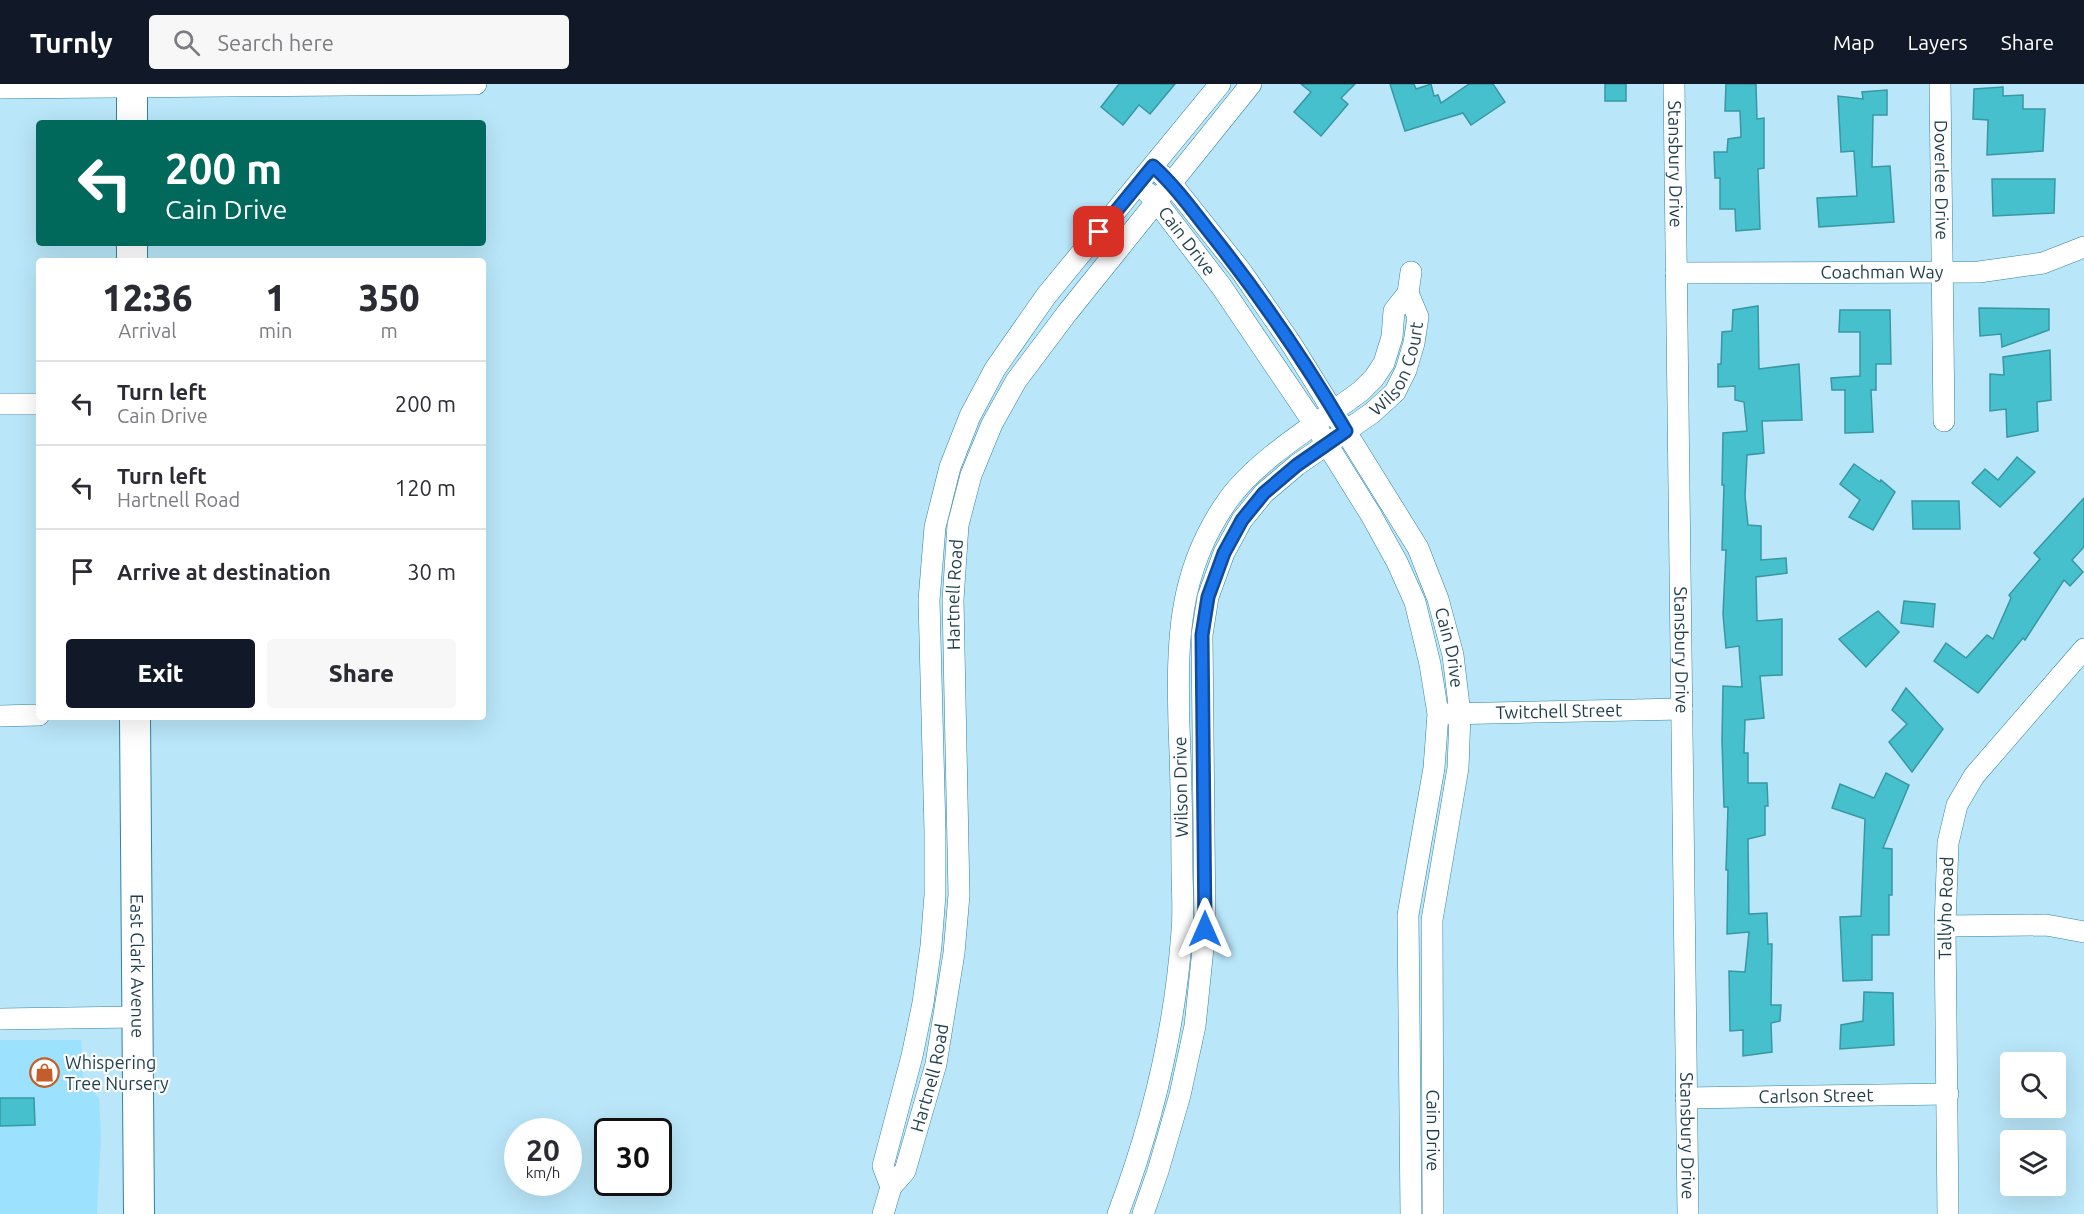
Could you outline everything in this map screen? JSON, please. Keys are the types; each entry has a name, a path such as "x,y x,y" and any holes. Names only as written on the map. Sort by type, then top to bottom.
{"main road":[{"path":"132,85 132,120"},
{"name":"East Clark Avenue","path":"135,720 139,1214"}],"street":[{"path":"0,87 476,84"},
{"name":"Hartnell Road","path":"891,1187 883,1166 912,1056 923,1003 931,946 935,895 935,831 929,600 935,527 950,467 970,416 995,369 1046,296 1220,84"},
{"name":"Hartnell Road","path":"883,1214 891,1187 905,1171 936,1064 954,953 959,895 953,600 958,525 971,475 992,424 1016,381 1066,313 1251,84"},
{"name":"Stansbury Drive","path":"1674,84 1688,1214"},
{"name":"Doverlee Drive","path":"1940,84 1944,421"},
{"name":"Cain Drive","path":"1153,166 1171,183 1241,271 1334,411 1418,548 1438,599 1453,655 1460,714 1458,768 1432,920 1433,1214"},
{"name":"Cain Drive","path":"1138,185 1156,201 1221,286 1315,425 1371,515 1397,562 1414,602 1430,663 1438,714 1434,768 1408,915 1411,1214"},
{"name":"Coachman Way","path":"1676,273 1979,272 2043,263 2084,247"},
{"name":"Wilson Court","path":"1334,411 1362,391 1384,363 1392,337 1394,311 1409,283 1418,317 1414,343 1406,370 1395,392 1372,413 1346,431"},
{"path":"0,404 36,404"},
{"name":"Wilson Drive","path":"1118,1214 1140,1154 1158,1088 1173,1019 1183,929 1178,677 1180,628 1190,577 1206,536 1229,499 1258,468 1334,411"},
{"name":"Wilson Drive","path":"1143,1214 1180,1095 1195,1026 1205,929 1202,635 1208,597 1224,553 1242,520 1264,493 1297,465 1346,431"},
{"path":"929,600 953,600"},
{"name":"Tallyho Road","path":"1948,1214 1945,926 1948,843 1957,805 1974,776 2084,649"},
{"name":"Twitchell Street","path":"1438,714 1682,709"},
{"path":"0,716 36,716"},
{"path":"1182,815 1205,814"},
{"path":"935,831 958,831"},
{"path":"1945,926 2046,925 2084,932"},
{"path":"0,1019 136,1017"},
{"path":"1410,1050 1432,1050"},
{"name":"Carlson Street","path":"1686,1098 1948,1094"}],"shaded area":[{"path":"0,1040 81,1040 83,1081 99,1098 101,1134 97,1214 0,1214"}],"building":[{"path":"1119,84 1175,84 1150,114 1139,105 1123,125 1101,107"},
{"path":"1301,84 1355,84 1341,98 1348,104 1321,136 1294,112 1311,92"},
{"path":"1390,84 1414,84 1416,89 1431,84 1434,96 1438,95 1441,103 1469,84 1493,84 1505,102 1471,125 1463,113 1405,131"},
{"path":"1605,84 1626,84 1626,101 1605,101"},
{"path":"1726,84 1756,84 1757,119 1764,118 1764,168 1758,169 1760,229 1736,231 1735,209 1720,209 1720,178 1715,178 1714,152 1727,152 1728,139 1741,137 1740,111 1725,111"},
{"path":"2003,87 2003,96 2023,95 2023,109 2045,109 2043,151 1987,155 1988,120 1973,119 1974,89"},
{"path":"1887,90 1887,115 1873,115 1872,167 1890,166 1894,222 1819,227 1817,198 1857,196 1854,151 1841,152 1838,96 1863,99 1862,92"},
{"path":"1992,179 2055,179 2054,213 1993,216"},
{"path":"1758,306 1759,369 1799,364 1802,420 1762,421 1764,453 1747,455 1745,496 1748,525 1761,526 1761,560 1786,558 1787,573 1756,577 1757,621 1782,619 1782,675 1760,676 1764,718 1745,720 1744,753 1748,753 1748,783 1767,783 1768,806 1765,806 1765,835 1748,839 1749,914 1767,913 1768,944 1772,944 1771,1005 1781,1005 1780,1021 1771,1023 1772,1052 1743,1056 1743,1030 1730,1031 1729,971 1745,972 1749,932 1727,934 1728,807 1724,807 1722,740 1723,686 1742,687 1739,646 1726,648 1723,614 1726,550 1722,550 1724,485 1722,485 1723,433 1747,431 1744,402 1735,400 1735,386 1718,387 1718,364 1721,364 1722,332 1732,331 1733,310"},
{"path":"1979,308 2049,309 2049,330 2002,347 2001,334 1980,336"},
{"path":"1840,310 1890,310 1891,364 1876,364 1876,390 1871,390 1873,432 1845,433 1845,390 1832,390 1831,378 1860,376 1860,332 1839,332"},
{"path":"2050,350 2051,400 2037,402 2038,431 2007,437 2006,409 1990,411 1990,374 2004,375 2003,357"},
{"path":"2017,457 2035,472 2000,507 1972,483 1985,469 1998,480"},
{"path":"1854,464 1880,482 1881,480 1895,492 1873,530 1849,517 1860,500 1840,484"},
{"path":"2084,498 2084,547 2072,560 2083,572 2070,586 2064,580 2025,640 2023,638 1978,693 1934,661 1946,643 1966,658 1987,635 1993,639 2011,598 2009,595 2040,559 2034,553"},
{"path":"1912,501 1959,501 1960,529 1913,529"},
{"path":"1904,601 1935,604 1933,627 1901,623"},
{"path":"1878,611 1899,632 1866,667 1839,639"},
{"path":"1906,688 1943,729 1912,772 1889,742 1907,724 1892,710"},
{"path":"1886,773 1909,785 1883,848 1892,849 1889,935 1872,935 1872,980 1843,981 1840,917 1861,916 1865,819 1832,808 1840,784 1874,798"},
{"path":"1864,992 1893,993 1894,1045 1840,1049 1841,1025 1863,1021"},
{"path":"0,1098 34,1098 35,1125 0,1126"}],"place":[{"name":"Whispering Tree Nursery","path":"44,1073"}],"route":[{"path":"1099,232 1153,166 1171,183 1241,271 1292,345 1346,431 1297,465 1264,493 1242,520 1224,553 1208,597 1202,635 1205,929"}]}
